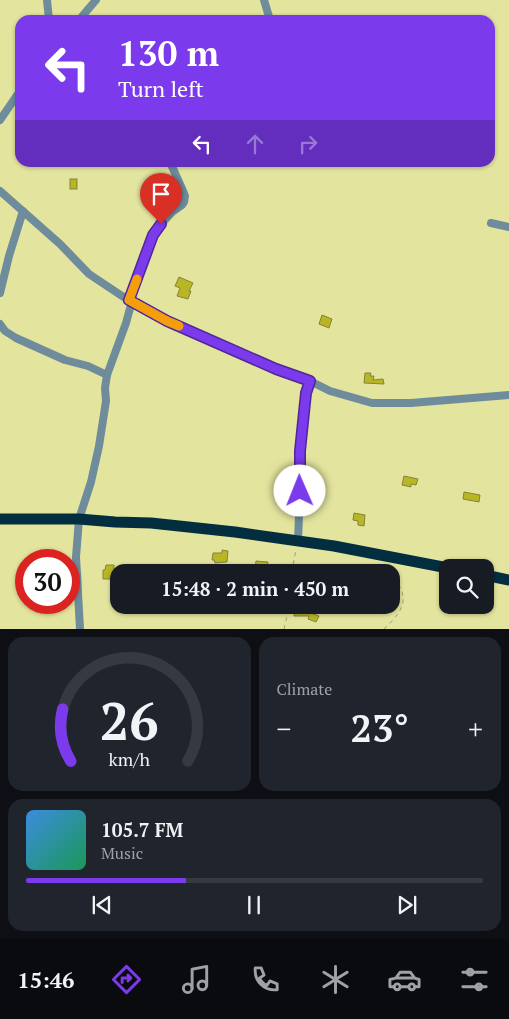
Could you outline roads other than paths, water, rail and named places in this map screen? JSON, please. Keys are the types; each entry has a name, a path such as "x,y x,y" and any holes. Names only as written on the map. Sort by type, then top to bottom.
{"highway":[{"path":"0,519 79,519 151,523 334,546 439,566"},
{"path":"494,577 509,580"}],"street":[{"path":"47,0 48,15"},
{"path":"84,15 96,0"},
{"path":"264,0 268,15"},
{"path":"0,120 15,98"},
{"path":"80,629 76,557 79,519 91,482 99,446 106,401 107,375 130,300 153,235 172,212 182,206 184,202 185,196 172,167"},
{"path":"0,191 60,244 89,274 130,300 167,321 330,391 372,403 411,403 509,395"},
{"path":"0,293 23,212"},
{"path":"490,223 509,227"},
{"path":"0,324 5,331 16,338 64,360 88,366 107,375"},
{"path":"298,541 300,451 306,393 310,381"}]}
